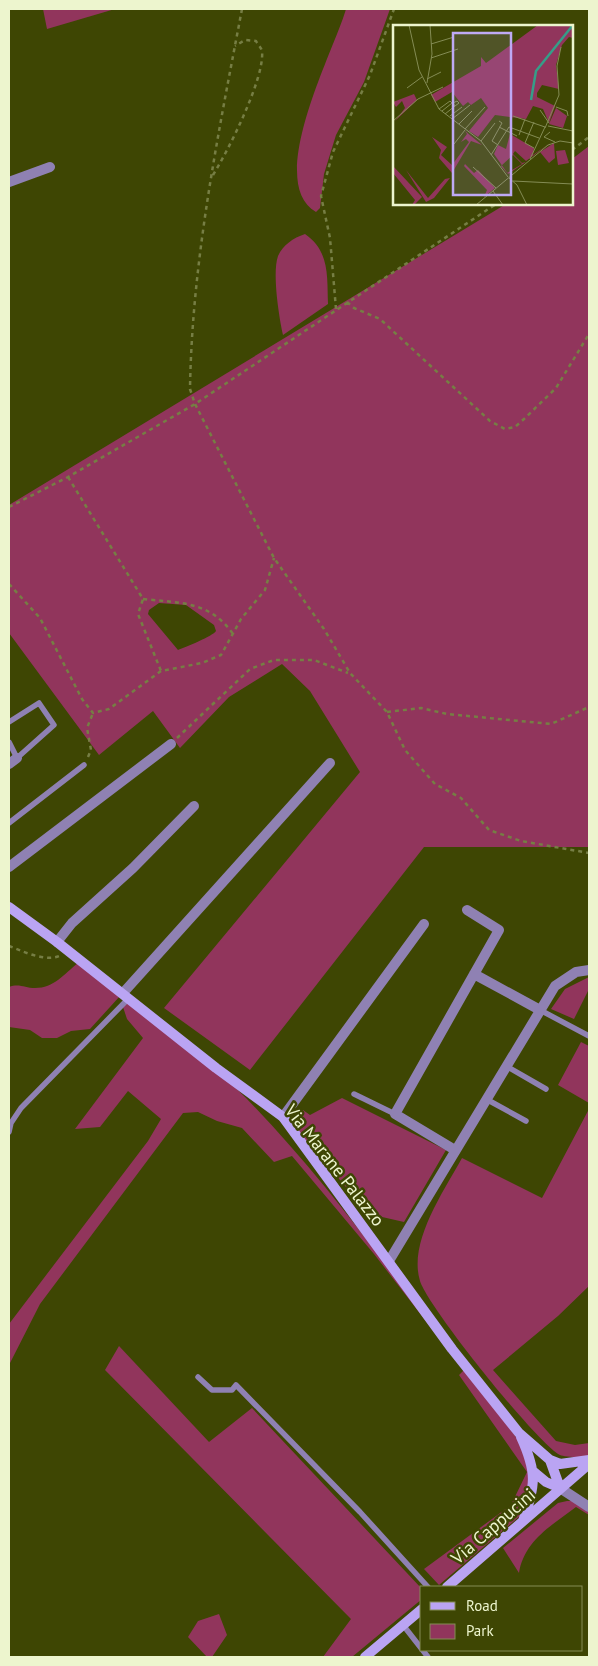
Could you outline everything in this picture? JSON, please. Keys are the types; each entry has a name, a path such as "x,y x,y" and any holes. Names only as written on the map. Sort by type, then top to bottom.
{"main road":[{"name":"Via Marane Palazzo","path":"9,908 57,942 216,1068 283,1117 335,1191 389,1261 452,1349 519,1433 550,1460 560,1488"},
{"name":"Via Marane Palazzo","path":"519,1433 534,1472 532,1496 522,1522"},
{"path":"550,1460 560,1464 589,1460"},
{"name":"Via Cappucini","path":"448,1586 589,1464"},
{"path":"534,1472 546,1482 560,1488"},
{"path":"365,1657 420,1611"}],"street":[{"path":"9,182 50,167"},
{"path":"9,866 171,744"},
{"path":"126,995 330,763"},
{"path":"57,942 72,923 133,868 194,806"},
{"path":"455,1150 395,1114 498,930 467,910"},
{"path":"283,1117 424,924"},
{"path":"389,1261 555,986 576,972 589,970"},
{"path":"474,974 540,1010"},
{"path":"560,1488 589,1507"}],"lane":[{"path":"9,722 39,703 54,725 13,761 9,742"},
{"path":"9,823 84,765"},
{"path":"9,1132 11,1123 21,1108 126,995"},
{"path":"540,1010 589,1036"},
{"path":"506,1066 546,1089"},
{"path":"354,1094 395,1114"},
{"path":"486,1099 526,1121"},
{"path":"198,1377 212,1390 232,1390 236,1384 360,1512 427,1586"},
{"path":"403,1625 420,1647"}],"path":[{"path":"242,9 201,234 191,335 190,389 195,404 274,558 324,629 350,673 387,712 405,750 435,784 461,798 488,830 521,840 589,853"},
{"path":"336,308 330,238 322,210 322,189 333,152 370,75 394,9"},
{"path":"211,178 238,128 262,63 262,49 256,41 246,40 235,46"},
{"path":"573,149 589,137"},
{"path":"9,507 68,477 195,404 336,308 494,205"},
{"path":"346,302 354,308 380,319 490,421 505,429 515,427 556,388 589,334"},
{"path":"68,477 143,599"},
{"path":"93,713 109,709 161,671 202,663 221,655 241,619 265,590 274,558"},
{"path":"9,584 40,618 82,699 93,713"},
{"path":"143,599 193,604 223,619 233,634"},
{"path":"143,599 138,614 161,671"},
{"path":"171,744 250,669 274,660 314,660 350,673"},
{"path":"387,712 421,708 447,714 551,724 589,707"},
{"path":"84,765 91,750 87,728 93,713"},
{"path":"9,946 25,953 54,959 70,952"}],"green space":[{"path":"43,9 115,9 47,29"},
{"path":"346,9 390,9 364,82 336,135 324,174 320,208 316,212 302,196 297,174 299,146 307,115"},
{"path":"589,146 589,847 424,847 250,1070 164,1008 360,772 310,691 282,664 229,697 180,748 153,711 99,755 9,633 9,505 504,205 573,205 573,158","holes":["159,603 186,605 214,625 216,631 214,633 178,650 148,614 149,610"]},
{"path":"305,234 319,248 326,265 328,304 283,335 277,295 276,264 280,252 286,245"},
{"path":"78,963 120,996 90,1029 71,1031 57,1038 42,1038 30,1030 9,1027 9,987 35,988 48,986"},
{"path":"589,977 589,989 574,1019 551,1009 565,989"},
{"path":"130,1001 218,1073 246,1098 275,1129 303,1160 356,1226 456,1360 374,1254 292,1156 274,1162 242,1128 217,1121 198,1112 183,1113 40,1304 9,1365 9,1324 148,1141 161,1119 128,1091 100,1127 75,1129 143,1038 127,1019 123,1007"},
{"path":"581,1042 589,1046 589,1103 558,1085"},
{"path":"342,1098 446,1150 404,1222 369,1214 293,1125 303,1110 310,1115"},
{"path":"589,1109 589,1286 558,1316 493,1370 556,1441 575,1445 589,1443 589,1456 574,1457 560,1455 547,1445 484,1373 427,1295 420,1281 418,1266 423,1234 438,1201 462,1158 542,1198"},
{"path":"119,1346 209,1442 252,1408 420,1587 420,1601 352,1657 323,1657 351,1619 105,1370"},
{"path":"465,1369 519,1441 530,1468 530,1495 520,1516 439,1585 424,1569 511,1505 527,1472 459,1375"},
{"path":"575,1501 589,1510 589,1515 576,1507 549,1527 527,1552 519,1573 503,1548 558,1503"},
{"path":"219,1614 227,1635 212,1657 207,1657 188,1637 198,1621"}]}
